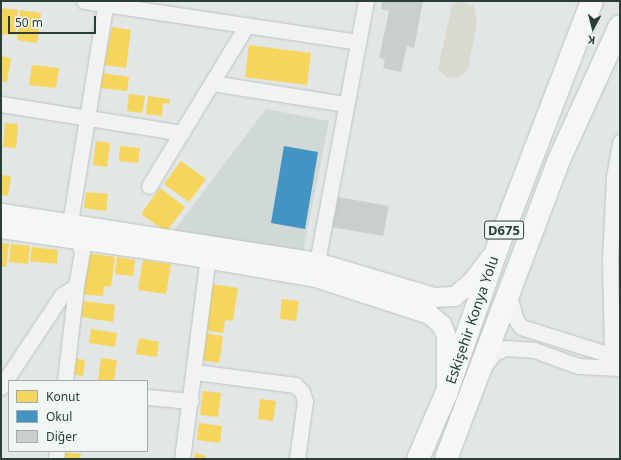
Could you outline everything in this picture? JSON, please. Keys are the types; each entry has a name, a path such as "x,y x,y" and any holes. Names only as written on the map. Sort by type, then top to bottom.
{"highway":[{"name":"Eskişehir Konya Yolu","path":"418,459 446,394 498,246 592,1"},
{"name":"Eskişehir Konya Yolu","path":"446,459 510,295 558,162 620,26"}],"main road":[{"path":"1,213 74,231 208,251 316,270 434,297 454,296 472,281 498,246"},
{"path":"1,228 74,231"},
{"path":"316,270 429,314 441,324 446,336 446,394"}],"street":[{"path":"84,1 357,42"},
{"path":"316,270 345,104 366,1"},
{"path":"65,380 76,286 82,251 74,231 86,119 105,3"},
{"path":"149,186 247,25"},
{"path":"212,83 345,104"},
{"path":"1,104 86,119 182,133"},
{"path":"617,361 610,260 614,177 620,142"},
{"path":"182,459 195,372 208,251"},
{"path":"1,388 62,295 76,286"},
{"path":"510,295 515,318 522,327 617,361"},
{"path":"482,369 494,353 506,348 534,350 578,366 617,361"},
{"path":"195,372 295,385 302,392 305,401 297,459"},
{"path":"148,397 191,401"}],"shaded area":[{"path":"460,1 474,6 477,21 468,69 458,78 446,77 438,69 452,5"},
{"path":"266,109 329,121 303,252 172,233"}],"building: Konut":[{"path":"1,8 18,10 15,35 1,34"},
{"path":"20,10 41,13 37,43 17,40"},
{"path":"112,27 131,30 126,68 104,65"},
{"path":"249,45 311,53 307,85 245,77"},
{"path":"1,56 11,58 7,82 1,81"},
{"path":"32,65 59,68 56,88 29,85"},
{"path":"102,73 129,77 127,91 100,88"},
{"path":"129,94 145,96 142,113 127,111"},
{"path":"148,96 170,99 169,104 163,103 162,116 146,114"},
{"path":"5,123 18,124 16,148 3,147"},
{"path":"96,141 110,143 107,167 93,165"},
{"path":"120,146 140,148 138,163 119,161"},
{"path":"181,161 206,179 189,202 164,184"},
{"path":"1,175 11,176 8,196 1,195"},
{"path":"160,188 185,207 166,232 141,214"},
{"path":"86,192 108,194 106,211 84,208"},
{"path":"1,243 9,244 6,267 1,267"},
{"path":"11,244 30,246 28,264 9,262"},
{"path":"32,247 58,250 57,264 30,261"},
{"path":"86,253 115,257 111,287 104,286 103,296 80,294"},
{"path":"117,257 135,260 133,276 115,274"},
{"path":"143,260 171,264 166,294 138,290"},
{"path":"211,284 238,288 233,321 225,320 223,333 205,330"},
{"path":"282,299 299,301 296,321 280,319"},
{"path":"83,301 115,305 113,322 81,317"},
{"path":"91,329 117,333 115,347 89,343"},
{"path":"204,333 223,336 219,363 201,360"},
{"path":"139,338 159,342 157,357 136,354"},
{"path":"72,358 85,360 83,376 70,374"},
{"path":"101,358 117,360 114,380 98,380"},
{"path":"203,391 221,393 218,417 200,415"},
{"path":"260,399 276,401 273,421 258,419"},
{"path":"199,423 222,426 220,443 197,440"},
{"path":"63,452 81,454 80,459 62,459"},
{"path":"195,453 204,455 207,459 194,459"}],"building: Okul":[{"path":"284,146 318,152 305,229 271,223"}],"building: Diğer":[{"path":"382,1 423,1 414,48 407,46 401,72 383,68 385,60 379,58 389,11 381,9"},
{"path":"338,197 389,206 383,236 332,227"}]}
